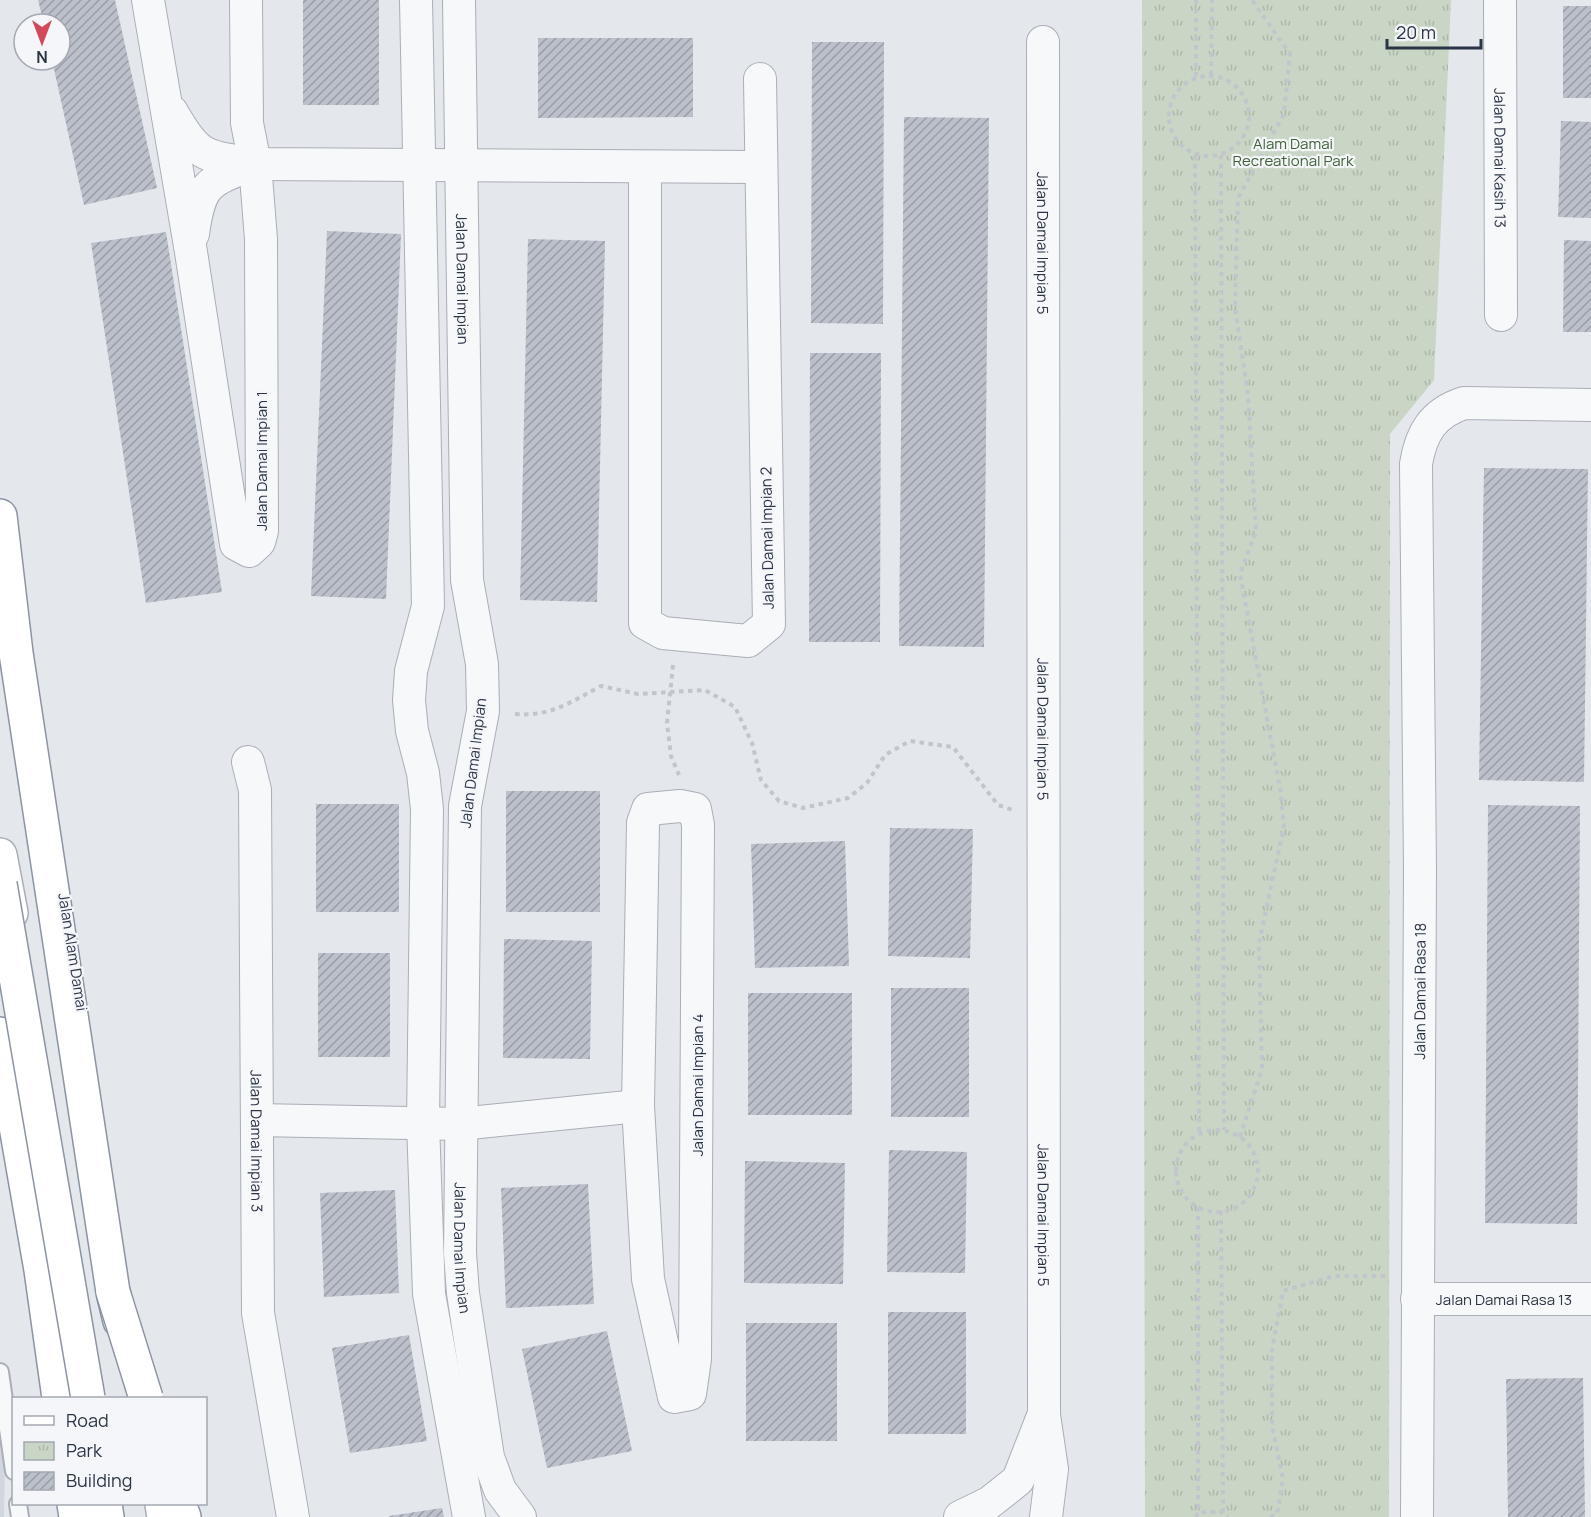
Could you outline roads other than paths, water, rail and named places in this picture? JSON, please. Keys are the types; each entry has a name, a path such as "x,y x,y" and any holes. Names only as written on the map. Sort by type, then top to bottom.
{"main road":[{"name":"Jalan Alam Damai","path":"0,506 146,1397"},
{"path":"0,516 16,653 113,1292 138,1397"},
{"path":"0,855 15,1020 99,1397"},
{"path":"0,884 88,1397"},
{"path":"0,1034 59,1397"},
{"path":"113,1292 146,1397"}],"street":[{"name":"Jalan Damai Impian 1","path":"148,0 191,252 236,544 249,551 260,542 262,531 261,239 255,164 247,123 246,0"},
{"path":"416,0 428,606 411,671 409,700 412,731 423,773 427,810 423,1123 429,1294 469,1517"},
{"name":"Jalan Damai Impian","path":"459,0 467,580 482,664 483,711 465,806 460,1124 462,1293 488,1457 500,1490 520,1517"},
{"name":"Jalan Damai Kasih 13","path":"1500,0 1501,315"},
{"name":"Jalan Damai Impian 5","path":"1043,42 1044,1415"},
{"name":"Jalan Damai Impian 2","path":"645,167 645,623 663,633 748,641 769,624 760,79"},
{"name":"Jalan Damai Impian 1","path":"164,98 190,144 213,158 255,164"},
{"name":"Jalan Damai Impian 1","path":"191,252 202,193 216,178 255,164"},
{"path":"255,164 760,167"},
{"name":"Jalan Damai Rasa 18","path":"1417,1517 1420,870 1416,464 1419,446 1430,424 1446,409 1464,403 1591,405"},
{"name":"Jalan Damai Impian 3","path":"248,762 255,790 258,1313 293,1517"},
{"name":"Jalan Damai Impian 4","path":"680,806 695,810 698,825 695,1347 690,1394 674,1397 648,1279 638,1106 643,823 648,810 680,806"},
{"path":"257,1120 460,1124 638,1106"},
{"name":"Jalan Damai Rasa 13","path":"1417,1288 1591,1299"},
{"path":"960,1517 989,1503 1018,1480 1044,1415"},
{"path":"1044,1415 1052,1469 1046,1517"}],"lane":[{"path":"0,1379 12,1458"}],"park label":[{"name":"Alam Damai Recreational Park","path":"1293,152"}]}
